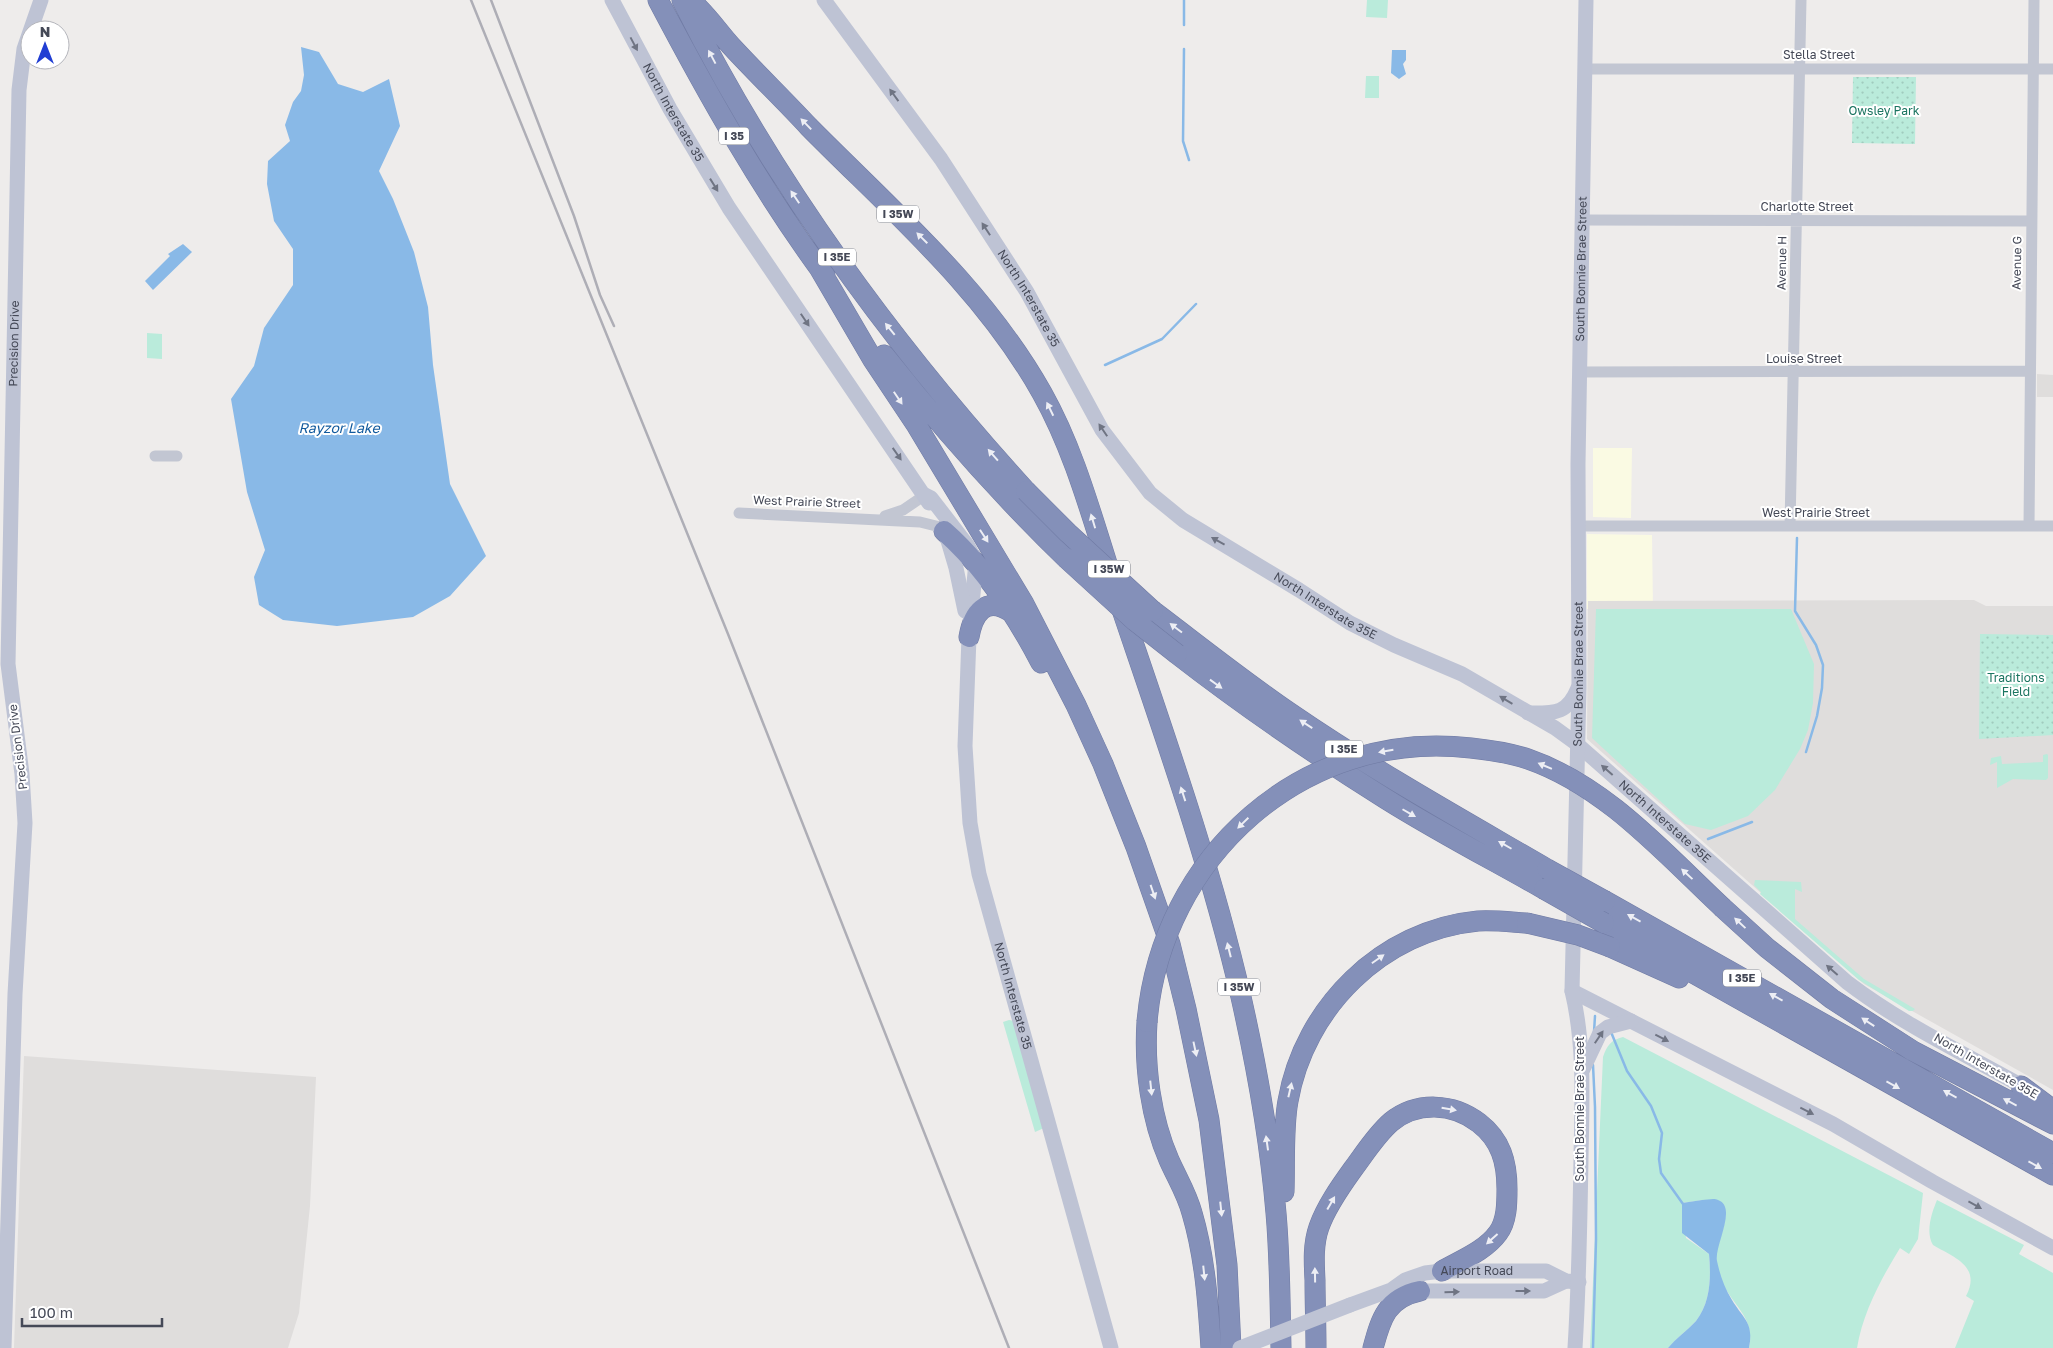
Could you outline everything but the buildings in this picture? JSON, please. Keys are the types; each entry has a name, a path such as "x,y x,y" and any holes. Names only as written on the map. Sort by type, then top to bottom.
{"highway":[{"name":"I 35","path":"658,0 686,53 754,170 818,266"},
{"name":"I 35E","path":"682,0 731,93 784,181 890,330 951,405 1026,491 1068,534 1153,611 1236,675 1296,718 1388,776 1605,902 2053,1153"},
{"name":"I 35W","path":"690,0 702,10 732,47 804,121 950,267 998,326 1042,393 1056,421 1079,478 1189,810 1221,920 1241,998 1265,1126 1276,1212 1280,1279 1281,1348"},
{"name":"I 35E","path":"818,266 882,353 1003,495 1066,558 1135,621 1283,732 1443,833 2053,1174"},
{"path":"818,266 873,360 917,426 1024,604 1076,705 1106,772 1136,847 1170,944 1186,1009 1209,1120 1225,1246 1231,1348"},
{"path":"944,531 976,562 1011,612 1059,695 1082,746 1136,847"},
{"path":"969,637 973,620 983,609 995,606 1011,612"},
{"path":"1211,1348 1204,1265 1192,1212 1163,1142 1152,1098 1147,1022 1152,988 1164,941 1173,919 1193,882 1225,840 1246,818 1269,800 1305,779 1340,762 1383,750 1429,745 1483,750 1528,759 1560,773 1604,798 1767,948 1832,999 1913,1051 2053,1124"},
{"path":"1280,1279 1287,1103 1297,1064 1305,1045 1323,1013 1349,982 1384,955 1419,936 1459,924 1478,922 1527,923 1578,935 1610,947 1835,1053"},
{"path":"1817,1015 1846,1036"},
{"path":"2021,1086 2053,1110"},
{"path":"1316,1348 1314,1248 1322,1221 1343,1184 1380,1133 1407,1112 1432,1107 1455,1109 1488,1130 1503,1154 1507,1174 1506,1211 1498,1233 1476,1252 1442,1270"},
{"path":"1373,1348 1386,1311 1394,1301 1406,1294 1420,1292"}],"main road":[{"name":"Precision Drive","path":"4,1348 14,1023 25,823 22,774 8,655 18,90 24,49 42,0"},
{"name":"North Interstate 35","path":"612,0 670,110 728,208 925,495 944,531 959,578 969,637"},
{"name":"North Interstate 35","path":"824,0 941,159 1027,292 1102,430 1134,474 1150,493 1174,514 1260,566"},
{"name":"South Bonnie Brae Street","path":"1575,1348 1572,1282 1582,1071 1579,1021 1572,990 1579,687 1579,372 1586,0"},
{"name":"North Interstate 35","path":"925,495 931,498 968,546 976,562 969,637 966,754 967,793 973,848 985,902 1056,1145 1111,1348"},
{"name":"North Interstate 35E","path":"1260,566 1363,630 1462,674 1555,728 1577,744 1848,983 1878,1003 2053,1104"},
{"path":"1528,713 1560,711 1570,704 1579,687"},
{"path":"1572,990 1833,1124 2053,1248"},
{"path":"1582,1071 1600,1033 1608,1027 1631,1021"},
{"name":"Airport Road","path":"1240,1348 1391,1290 1405,1280 1425,1273 1442,1270 1546,1271 1572,1282"},
{"name":"Airport Road","path":"1391,1290 1420,1292 1544,1291 1572,1282"}],"street":[{"name":"Avenue H","path":"1790,526 1800,0"},
{"name":"Avenue G","path":"2029,526 2034,0"},
{"name":"Stella Street","path":"1585,69 2053,69"},
{"name":"Charlotte Street","path":"1583,220 2031,221"},
{"name":"Louise Street","path":"1579,372 2029,371"},
{"path":"155,456 177,456"},
{"name":"West Prairie Street","path":"874,518 898,513 925,495"},
{"name":"West Prairie Street","path":"739,513 874,518 929,523 944,531"},
{"name":"West Prairie Street","path":"1578,526 2053,526"}],"shaded area":[{"path":"2037,374 2053,375 2053,397 2037,397"},
{"path":"1593,448 1632,448 1631,518 1593,517"},
{"path":"1587,534 1652,535 1653,609 1587,609"},
{"path":"1974,600 1986,606 2053,606 2053,1090 1864,984 1587,739 1588,601"},
{"path":"24,1056 316,1077 310,1206 299,1313 288,1348 14,1348"}],"green space":[{"path":"1367,0 1388,0 1387,18 1366,17"},
{"path":"1366,76 1379,76 1379,98 1365,98"},
{"name":"Owsley Park","path":"1853,77 1916,77 1915,144 1852,143"},
{"path":"147,333 162,334 162,359 147,358"},
{"path":"1596,609 1791,609 1814,664 1813,703 1808,730 1800,749 1775,790 1748,816 1711,830 1685,824 1592,738"},
{"name":"Traditions Field","path":"1980,634 2053,635 2053,735 1979,739"},
{"path":"2047,754 2048,778 2046,780 2013,779 1997,788 1997,762 1990,765 1991,758 2001,756 2002,764 2043,762 2043,755"},
{"path":"1755,880 1801,882 1802,892 1795,889 1795,919 1864,979 1915,1009 1909,1011 1859,980 1760,894 1761,892 1754,885"},
{"path":"1014,1021 1044,1128 1035,1132 1003,1022"},
{"path":"1623,1037 1923,1193 1918,1239 1909,1254 1900,1248 1886,1272 1868,1309 1857,1348 1749,1348 1749,1327 1746,1319 1724,1286 1717,1265 1717,1247 1725,1217 1724,1205 1703,1200 1682,1203 1686,1238 1709,1254 1709,1289 1705,1306 1696,1321 1668,1348 1590,1348 1603,1057 1610,1044"},
{"path":"1937,1200 2024,1245 2019,1254 2053,1273 2053,1348 1955,1348 1974,1301 1966,1296 1970,1286 1968,1270 1956,1258 1933,1245 1931,1240 1929,1228"}],"water":[{"name":"Rayzor Lake","path":"301,47 319,52 338,84 363,92 389,79 400,126 379,171 393,199 414,252 428,307 433,365 450,484 486,556 450,596 413,617 337,626 283,620 259,605 254,577 265,550 247,492 231,399 254,366 264,328 293,285 293,249 274,221 267,184 268,161 290,141 285,125 293,102 301,91 304,75"},
{"path":"1392,50 1406,50 1406,60 1403,64 1406,74 1399,79 1391,73"},
{"path":"183,244 192,252 153,290 145,281 170,256 168,254"},
{"path":"1718,1200 1724,1204 1726,1210 1717,1261 1727,1290 1749,1327 1749,1348 1668,1348 1701,1314 1709,1289 1709,1254 1682,1233 1682,1203"}],"waterway":[{"path":"1184,0 1184,25"},
{"path":"1184,49 1183,141 1189,160"},
{"path":"1105,365 1162,339 1196,304"},
{"path":"1797,538 1795,611 1816,645 1823,665 1822,688 1817,716 1806,752"},
{"path":"1708,839 1752,822"},
{"path":"1594,1032 1595,1016"},
{"path":"1611,1032 1627,1071 1651,1106 1662,1133 1659,1159 1661,1173 1683,1204"},
{"path":"1593,1065 1596,1240 1593,1348"}],"railway":[{"path":"471,0 728,634 1009,1348"},
{"path":"491,0 574,216 600,295 614,326"}]}
